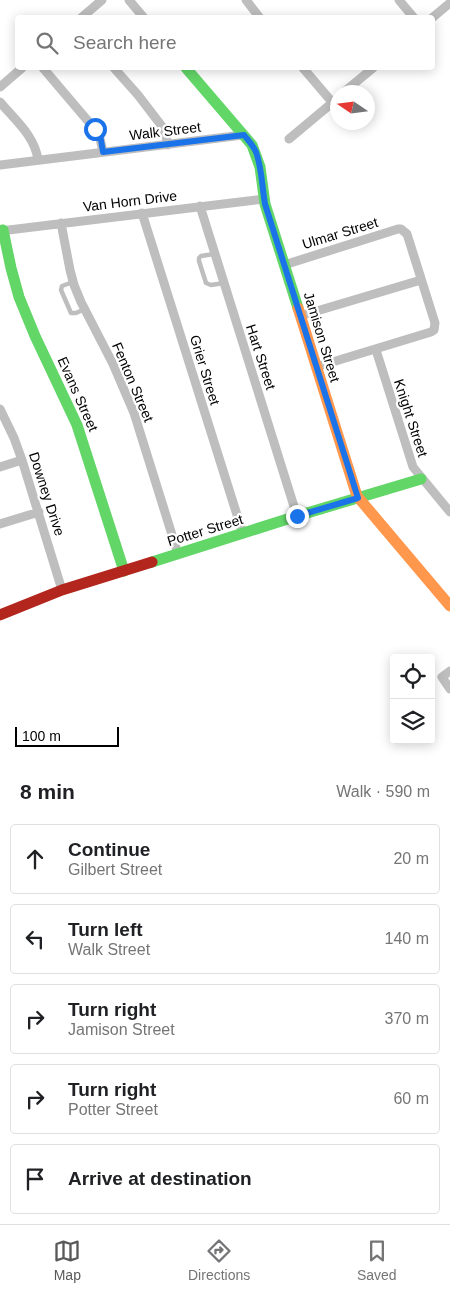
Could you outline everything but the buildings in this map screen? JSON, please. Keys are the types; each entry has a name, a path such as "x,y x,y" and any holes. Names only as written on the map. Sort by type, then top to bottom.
{"street":[{"path":"84,15 102,0"},
{"path":"129,0 142,15"},
{"path":"246,0 258,15"},
{"path":"399,0 412,15"},
{"path":"435,16 450,3"},
{"path":"0,87 20,70"},
{"path":"46,70 99,134 103,152"},
{"path":"116,70 164,129 168,145"},
{"name":"Jamison Street","path":"188,70 256,151 264,199 358,498 449,604"},
{"path":"305,70 330,95"},
{"path":"352,85 371,70"},
{"path":"0,102 33,142 38,160"},
{"path":"289,139 330,104"},
{"name":"Walk Street","path":"0,165 244,135"},
{"name":"Van Horn Drive","path":"2,231 264,199"},
{"name":"Hart Street","path":"200,206 297,516"},
{"name":"Grier Street","path":"142,213 243,534"},
{"name":"Fenton Street","path":"60,223 73,282 113,364 134,413 178,554"},
{"name":"Ulmar Street","path":"284,265 398,229 407,234 421,280"},
{"name":"Evans Street","path":"2,231 9,265 21,306 77,425 124,571"},
{"path":"300,316 421,280 435,323 434,330 426,334 316,367"},
{"name":"Knight Street","path":"376,350 410,461 415,471 450,512"},
{"name":"Downey Drive","path":"0,410 14,438 22,460 62,590"},
{"path":"0,467 22,460"},
{"name":"Potter Street","path":"0,616 62,590 422,479"},
{"path":"0,524 39,512"},
{"path":"450,671 442,677 450,689"}],"lane":[{"path":"214,254 199,258 206,283 211,285 224,283"},
{"path":"73,282 61,287 71,313 85,309"}],"traffic: fast":[{"path":"188,70 252,145 260,167 265,204 298,308"},
{"path":"3,230 19,297 35,336 77,425 124,571"},
{"path":"152,562 421,479"}],"traffic: slow":[{"path":"298,308 357,496 450,606"}],"traffic: jam":[{"path":"0,615 62,590 152,562"}],"route":[{"path":"95,129 99,134 103,152 244,135 256,151 265,204 358,498 297,516"}]}
